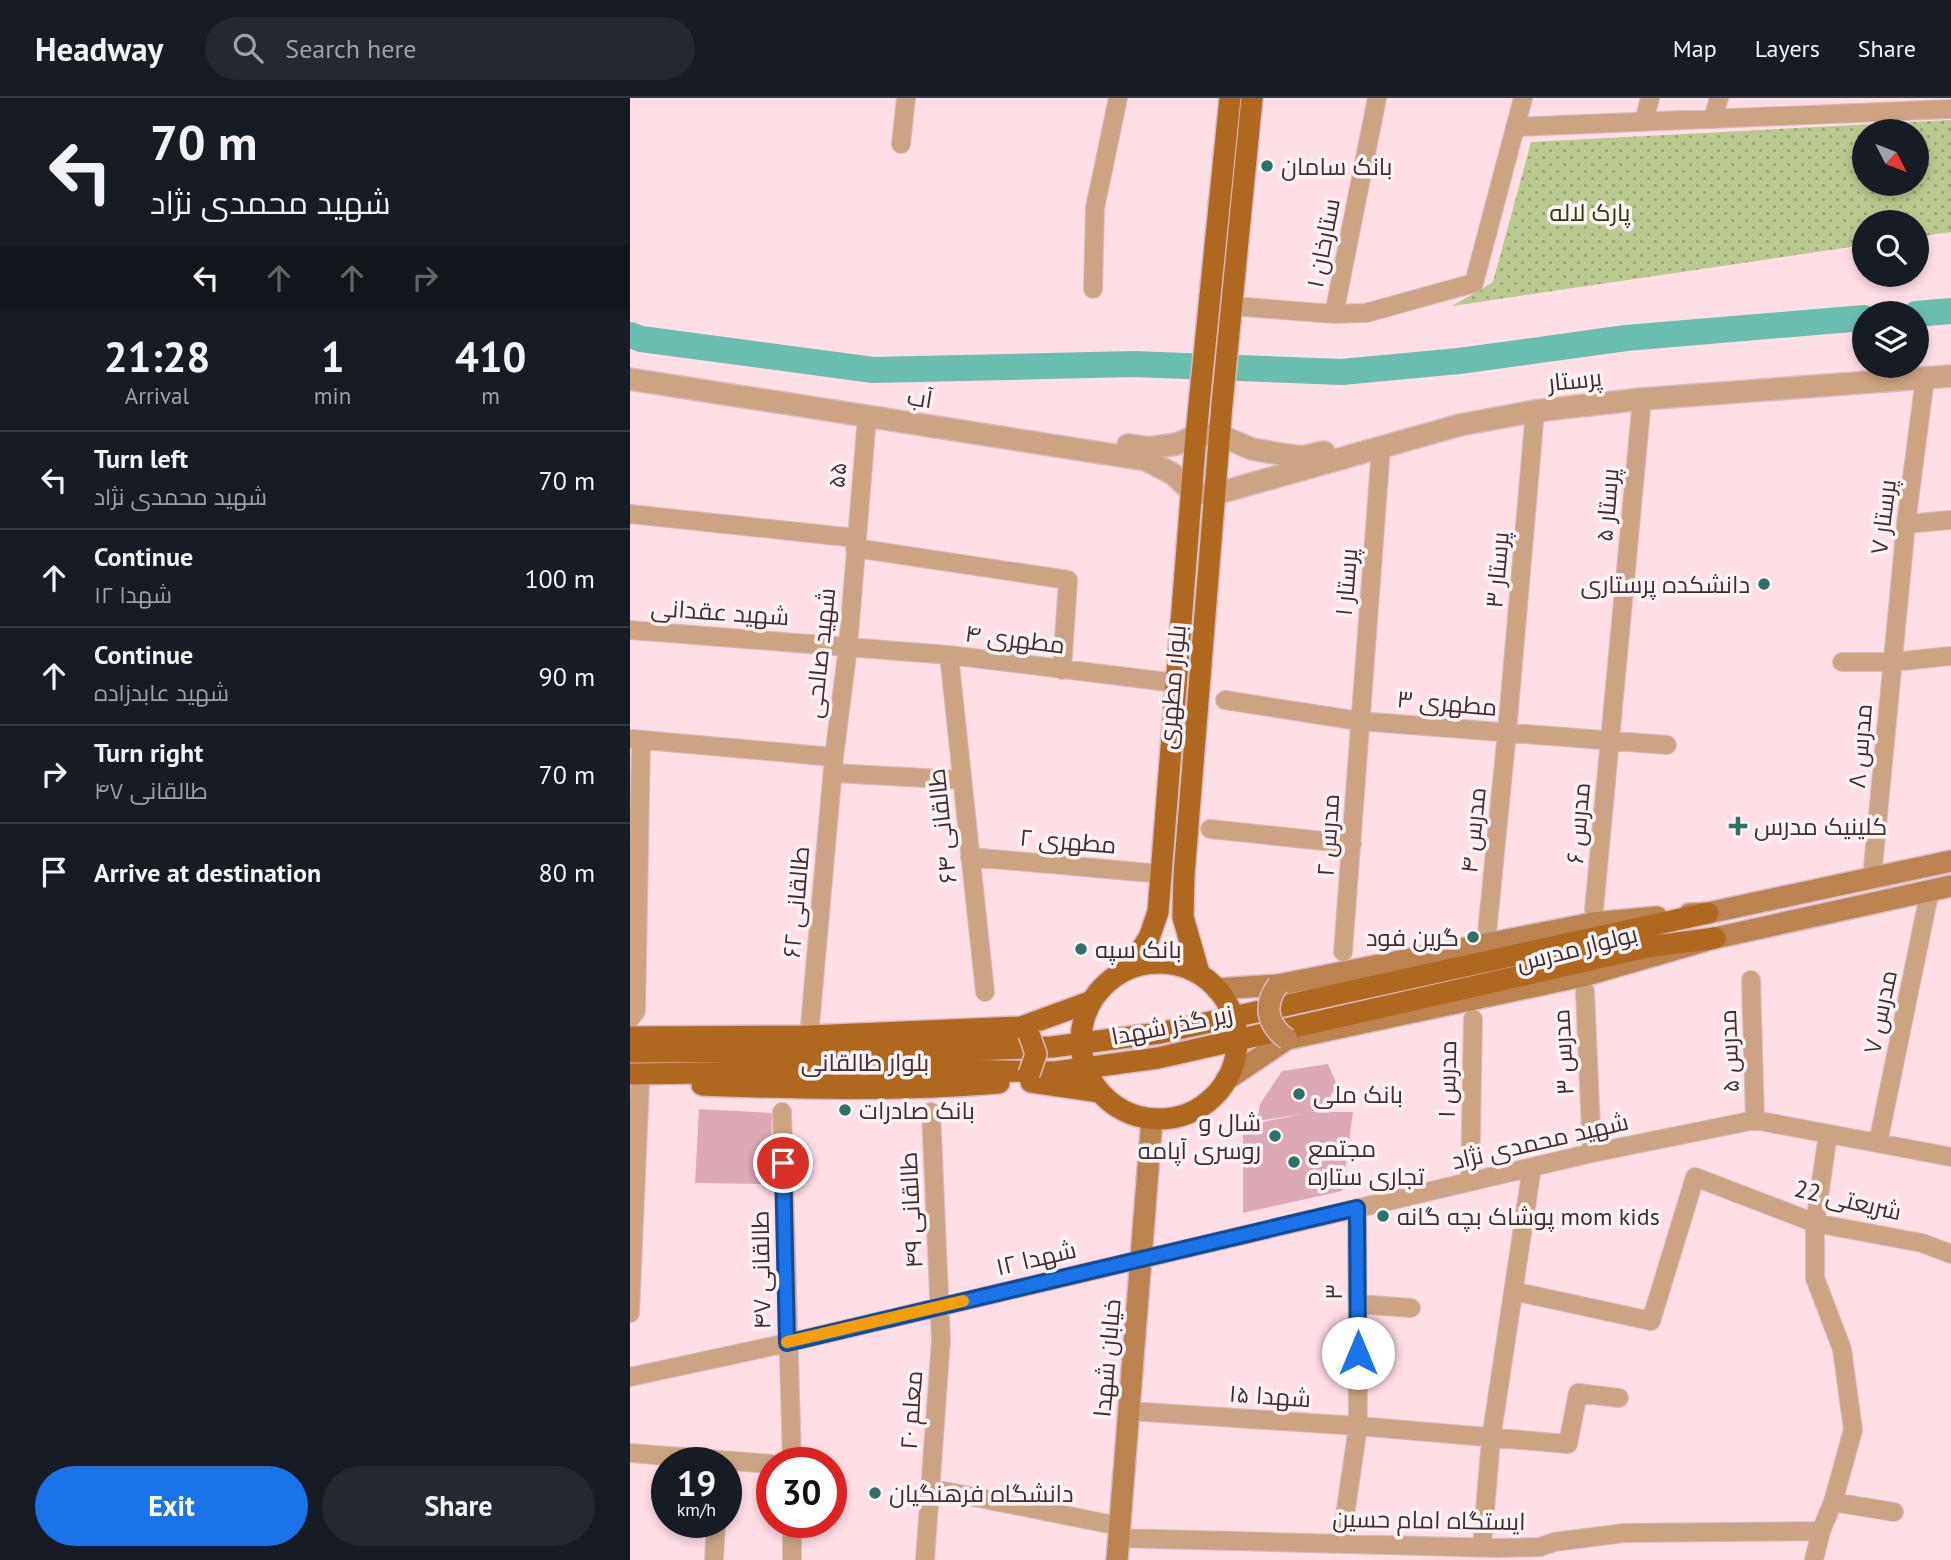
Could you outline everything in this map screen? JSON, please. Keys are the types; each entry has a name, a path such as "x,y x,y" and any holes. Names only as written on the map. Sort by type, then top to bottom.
{"main road":[{"name":"بلوار مطهری","path":"1128,969 1149,938 1158,912 1196,435 1230,98"},
{"name":"بلوار مطهری","path":"1199,973 1183,916 1184,875 1219,435 1252,98"},
{"name":"بولوار مدرس","path":"1217,989 1278,985 1593,923 1708,913 1951,861"},
{"name":"بولوار مدرس","path":"1226,1080 1287,1040 1587,975 1715,938 1951,886"},
{"name":"زیر گذر شهدا","path":"630,1052 947,1051 1052,1047 1184,1028 1708,913"},
{"name":"زیر گذر شهدا","path":"633,1080 933,1070 1055,1072 1158,1058 1647,947 1715,938"},
{"path":"1152,963 1176,964 1199,973 1217,989 1230,1010 1236,1033 1235,1058 1226,1080 1212,1097 1194,1110 1174,1117 1152,1119 1133,1115 1100,1092 1087,1072 1081,1048 1082,1023 1092,1001 1108,982 1128,969 1152,963"},
{"path":"1278,985 1272,994 1268,1014 1272,1025 1287,1040"},
{"name":"بلوار طالقانی","path":"630,1037 1025,1030 1092,1001"},
{"path":"1025,1030 1035,1054 1025,1077"},
{"name":"بلوار طالقانی","path":"633,1080 782,1088 942,1087 1025,1077 1100,1092"},
{"name":"خیابان شهدا","path":"1116,1560 1152,1119"}],"street":[{"path":"901,144 906,98"},
{"path":"1093,289 1095,208 1118,98"},
{"name":"ستارخان ۱","path":"1334,314 1377,98"},
{"path":"1231,313 1366,313 1474,283 1523,98"},
{"path":"1644,122 1650,98"},
{"path":"1713,119 1719,98"},
{"path":"1516,127 1713,119 1847,106 1951,109"},
{"name":"پرستار","path":"1219,435 1252,449 1303,457 1488,406 1532,397 1951,366"},
{"name":"آب","path":"630,367 1149,448 1177,444 1196,435 1219,435"},
{"name":"پرستار","path":"1929,378 1951,376"},
{"name":"پرستار","path":"1215,494 1460,425 1535,411 1642,399 1925,378"},
{"name":"پرستار ۷","path":"1893,662 1906,524 1925,378"},
{"name":"آب","path":"630,379 1146,460 1172,474 1193,492"},
{"name":"پرستار ۵","path":"1609,741 1642,399"},
{"name":"پرستار ۳","path":"1507,732 1535,411"},
{"name":"۵۵","path":"856,543 867,416"},
{"name":"پرستار ۱","path":"1359,720 1381,448"},
{"path":"1193,492 1215,494"},
{"path":"630,514 856,543 1068,580 1062,670"},
{"path":"1906,524 1951,520"},
{"name":"شهید صالحی","path":"833,765 848,647 856,543"},
{"name":"شهید عقدانی","path":"630,630 848,647"},
{"name":"مطهری ۴","path":"848,647 949,655 1176,683"},
{"name":"طالقانی ۶۴","path":"949,655 985,992"},
{"path":"1842,662 1893,662 1951,656"},
{"name":"مدرس ۸","path":"1872,877 1893,662"},
{"name":"مطهری ۳","path":"1225,700 1359,720 1667,745"},
{"name":"مدرس ۲","path":"1343,952 1359,720"},
{"name":"مدرس ۴","path":"1487,933 1507,732"},
{"path":"630,1019 636,1011 635,739 962,780"},
{"name":"مدرس ۶","path":"1594,911 1609,741"},
{"name":"طالقانی ۶۲","path":"809,1035 833,765"},
{"path":"1210,829 1352,844"},
{"name":"مطهری ۲","path":"970,857 1162,874"},
{"name":"مدرس ۷","path":"1878,1143 1930,890"},
{"name":"مدرس ۵","path":"1751,980 1755,1120"},
{"name":"مدرس ۳","path":"1585,991 1592,1153"},
{"name":"مدرس ۱","path":"1470,1182 1473,1019"},
{"path":"630,1313 633,1080"},
{"name":"طالقانی ۴۷","path":"782,1112 791,1447"},
{"name":"طالقانی ۴۹","path":"931,1112 941,1306"},
{"name":"شهید محمدی نژاد","path":"1142,1258 1592,1153 1755,1120 1951,1157"},
{"path":"1814,1560 1853,1430 1842,1349 1815,1278 1815,1223 1828,1134"},
{"path":"1492,1551 1491,1438 1532,1167"},
{"name":"شریعتی 22","path":"1513,1291 1651,1321 1695,1177 1815,1223 1922,1242 1951,1254"},
{"name":"۳","path":"1341,1543 1358,1426 1357,1208"},
{"name":"۱۲ شهدا","path":"630,1377 787,1343 1142,1258"},
{"path":"1358,1304 1411,1308"},
{"name":"معلم ۲۰","path":"925,1560 941,1340 941,1306"},
{"name":"شهدا ۱۵","path":"1129,1411 1358,1426 1568,1444 1578,1393 1619,1398"},
{"path":"630,1453 756,1463"},
{"name":"ایستگاه امام حسین","path":"929,1488 1119,1532 1492,1551 1540,1547 1554,1542 1624,1533 1821,1531"},
{"path":"1833,1502 1894,1512"},
{"path":"714,1560 715,1538"},
{"path":"792,1538 792,1560"}],"green space":[{"name":"پارک لاله","path":"1951,120 1951,232 1929,235 1929,210 1852,210 1852,247 1452,306 1493,282 1531,142 1852,125 1852,196 1929,196 1929,121"}],"building":[{"name":"مجتمع تجاری ستاره","path":"1328,1064 1337,1085 1322,1110 1309,1112 1353,1112 1342,1191 1243,1213 1243,1126 1302,1114 1257,1121 1260,1104 1282,1071"},
{"path":"699,1109 772,1113 770,1184 695,1183"}],"waterway":[{"path":"1929,313 1951,311"},
{"path":"630,335 641,339 873,370 1133,364 1342,372 1459,361 1626,338 1852,319"}],"slow traffic":[{"path":"787,1342 963,1301"}],"place":[{"name":"بانک سامان","path":"1267,166"},
{"name":"دانشکده پرستاری","path":"1764,584"},
{"name":"کلینیک مدرس","path":"1738,826"},
{"name":"گرین فود","path":"1473,937"},
{"name":"بانک سپه","path":"1081,949"},
{"name":"بانک ملی","path":"1299,1094"},
{"name":"بانک صادرات","path":"845,1110"},
{"name":"شال و روسری آپامه","path":"1275,1136"},
{"name":"مجتمع تجاری ستاره","path":"1294,1162"},
{"name":"پوشاک بچه گانه mom kids","path":"1383,1216"},
{"name":"دانشگاه فرهنگیان","path":"875,1493"}],"route":[{"path":"783,1163 787,1343 1357,1208 1358,1353"}]}
